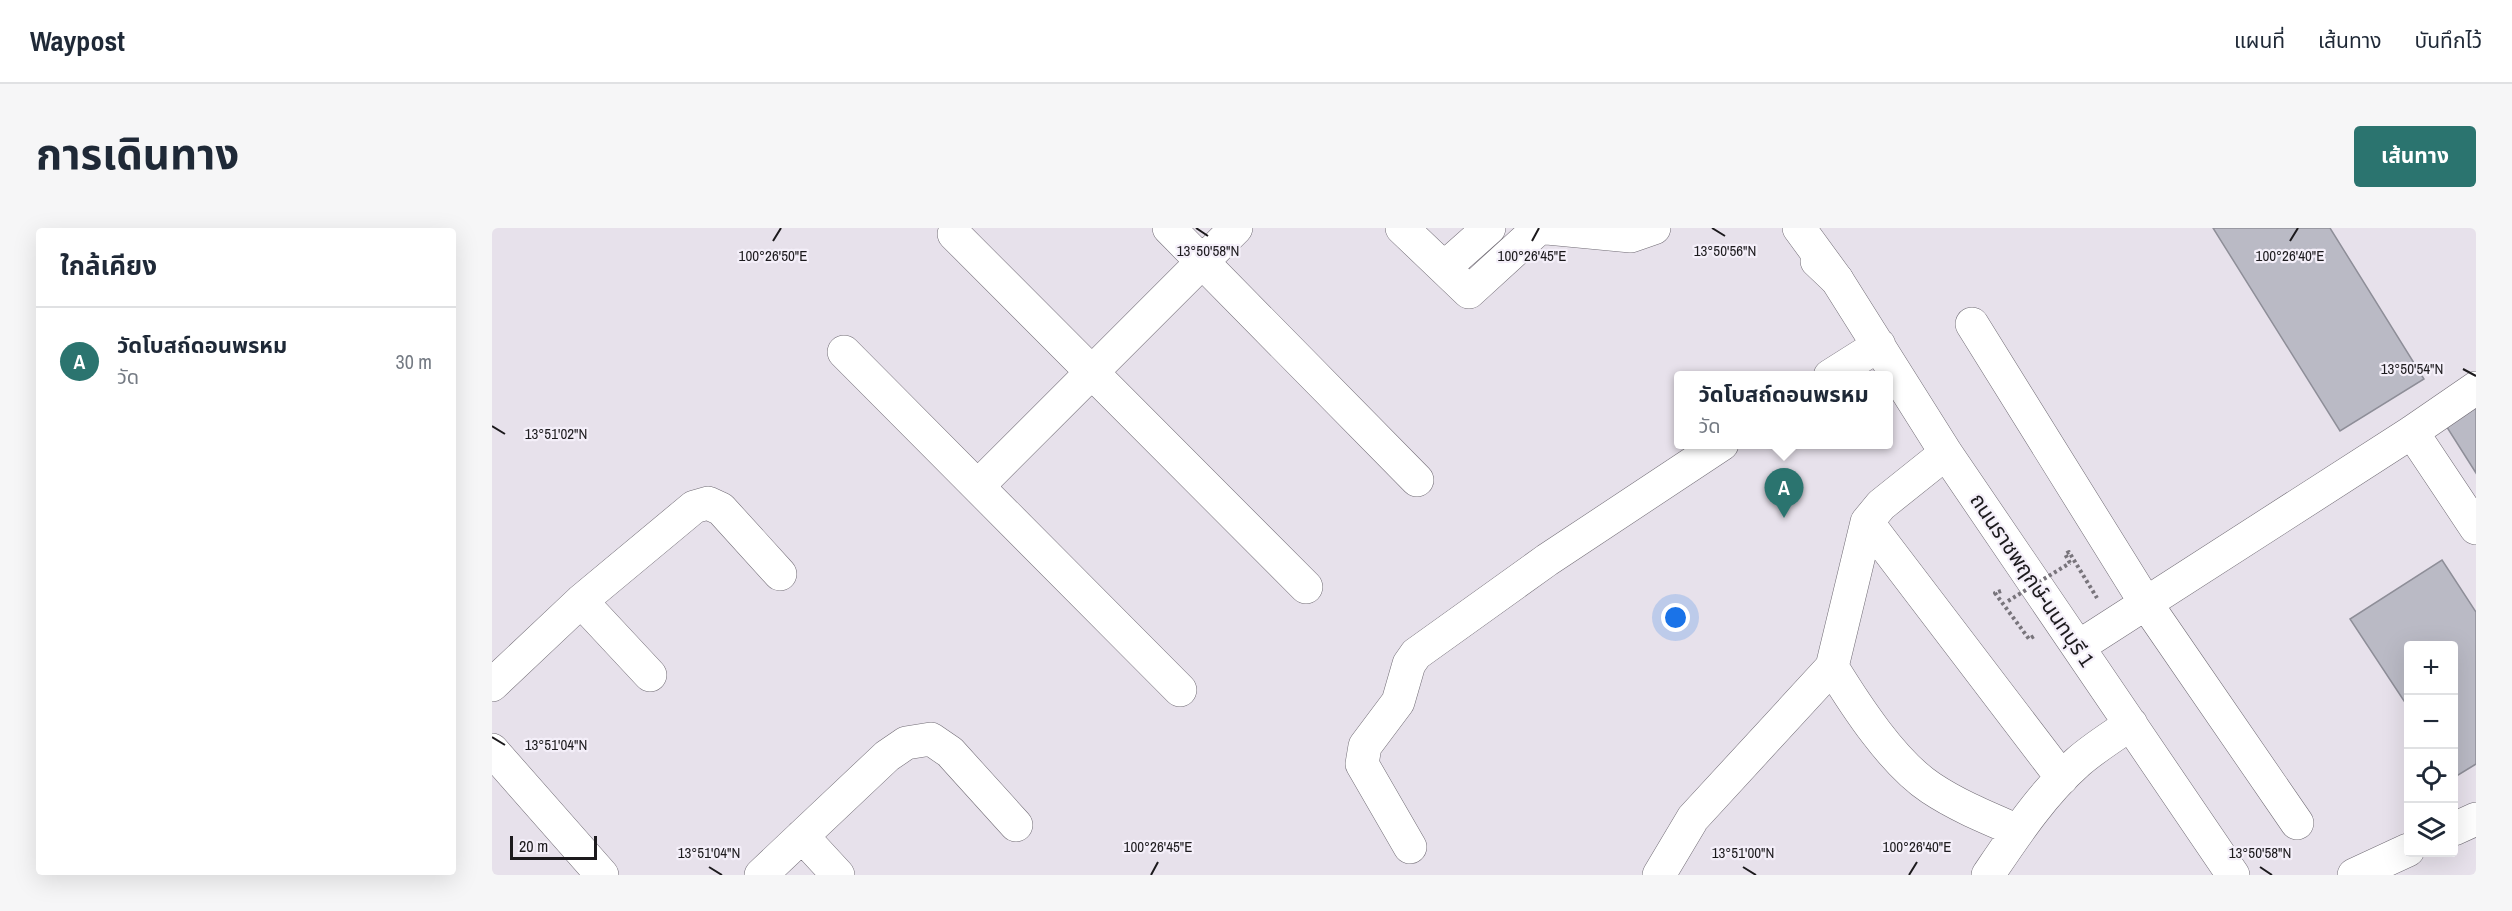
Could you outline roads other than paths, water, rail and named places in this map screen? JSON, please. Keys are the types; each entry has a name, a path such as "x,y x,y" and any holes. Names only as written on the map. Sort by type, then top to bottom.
{"street":[{"path":"1169,228 1417,480"},
{"path":"978,486 1236,228"},
{"path":"1402,228 1469,292 1539,228"},
{"path":"1444,268 1489,228"},
{"path":"1547,228 1631,236 1654,228"},
{"path":"1784,228 1837,280"},
{"name":"ถนนราชพฤกษ์-นนทบุรี 1","path":"1799,228 1837,280 1946,453 2233,875"},
{"name":"ถนนราชพฤกษ์-นนทบุรี 1","path":"1809,228 1837,280"},
{"path":"954,234 1305,587"},
{"path":"1972,324 2145,602 2297,823"},
{"path":"1837,371 1879,345"},
{"path":"844,352 1180,690"},
{"path":"2078,647 2412,432 2476,388"},
{"path":"2412,432 2476,528"},
{"path":"1410,847 1362,764 1365,746 1398,702 1409,664 1416,654 1547,560 1714,449"},
{"path":"1659,875 1693,818 1832,667 1867,522 1881,505 1946,453"},
{"path":"492,685 582,601 694,507 708,503 721,509 780,574"},
{"path":"1867,522 2062,778"},
{"path":"582,601 650,675"},
{"path":"1832,667 1865,720 1929,787 1965,809 2018,831"},
{"path":"1988,875 2018,831 2062,778 2079,761 2131,724"},
{"path":"761,875 887,756 906,743 931,739 950,752 1016,825"},
{"path":"492,750 602,875"},
{"path":"802,836 838,875"},
{"path":"2354,875 2404,852"}],"place":[{"name":"วัดโบสถ์ดอนพรหม","path":"1784,518"}]}
